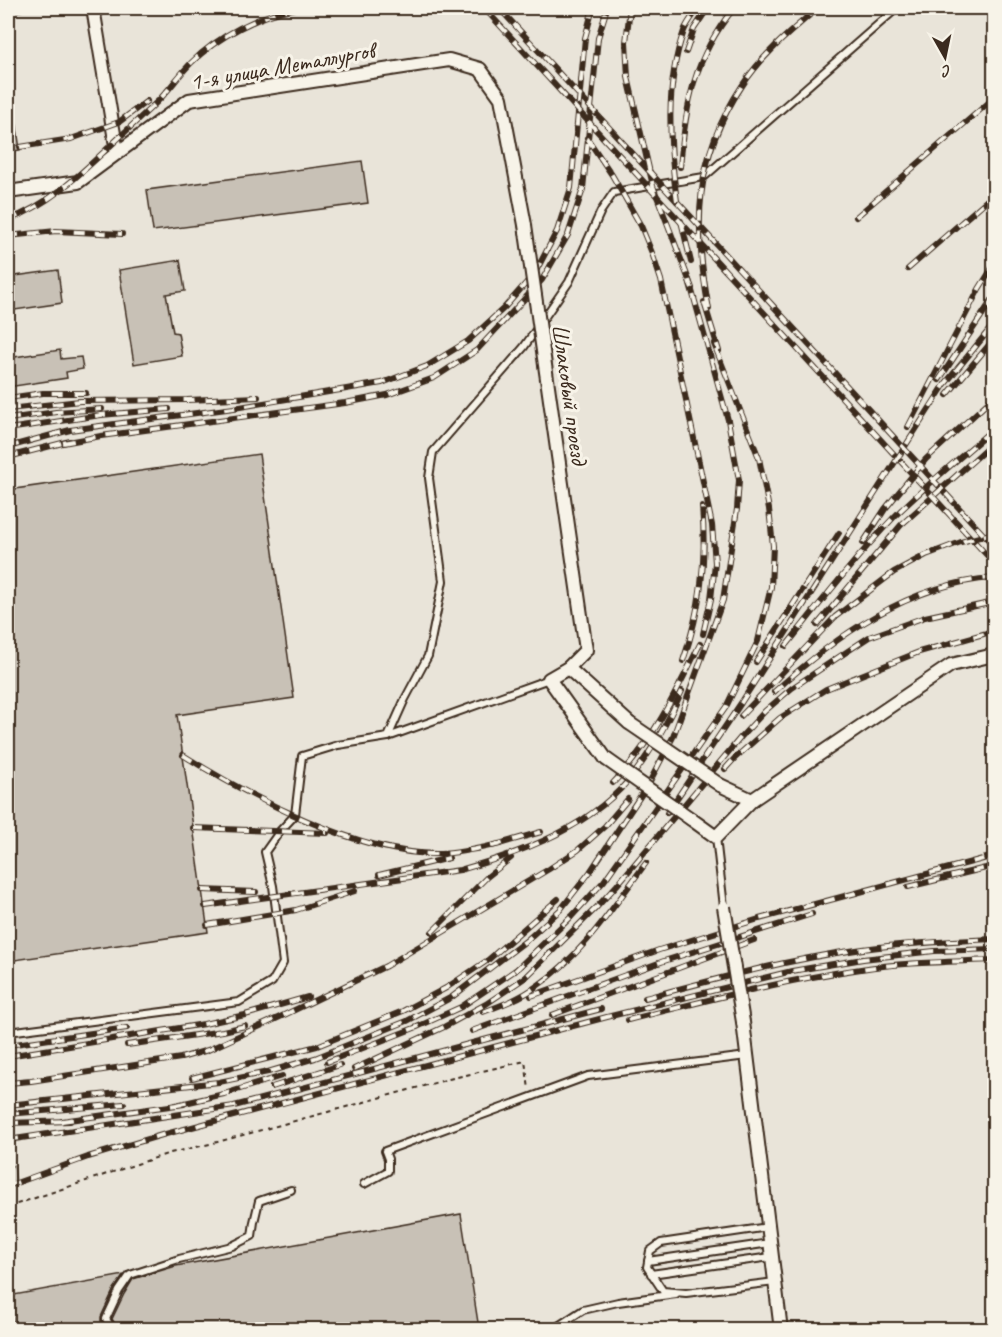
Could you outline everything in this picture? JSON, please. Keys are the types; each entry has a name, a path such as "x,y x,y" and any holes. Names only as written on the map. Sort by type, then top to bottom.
{"street":[{"path":"93,8 117,152"},
{"name":"1-я улица Металлургов","path":"8,192 78,182 189,100 449,60 480,69 501,98"},
{"name":"Шлаковый проезд","path":"501,98 525,225 586,650 568,668 549,680"},
{"path":"549,680 606,759 716,837 752,800 951,665 994,655"},
{"path":"568,668 629,723 720,785 752,800"},
{"path":"724,906 743,1022 781,1329"}],"lane":[{"path":"388,737 428,656 443,581 429,478 433,452 524,347 569,282 601,211 614,192 704,177 897,8"},
{"path":"8,1032 239,1002 272,982 283,963 273,886 265,852 295,815 302,756 338,744 388,737 549,680"},
{"path":"716,837 724,906"},
{"path":"364,1184 388,1171 385,1151 588,1076 747,1056"},
{"path":"113,1329 106,1318 119,1291 130,1275 179,1259 232,1246 252,1236 259,1201 291,1190"},
{"path":"686,1293 663,1291 647,1267 650,1251 661,1243 768,1227"},
{"path":"648,1261 770,1243"},
{"path":"651,1274 772,1257"},
{"path":"552,1329 583,1310 618,1302 775,1282"}],"path":[{"path":"8,1207 170,1153 525,1061 530,1097"}],"shaded area":[{"path":"8,8 994,8 994,1329 8,1329"},
{"path":"14,1165 16,1182 8,1186 8,1168"}],"building":[{"path":"8,100 13,100 20,150 8,152"},
{"path":"362,161 368,203 153,231 147,190"},
{"path":"180,260 185,291 166,294 173,332 178,333 182,356 134,364 119,270"},
{"path":"58,270 62,303 8,311 8,277"},
{"path":"60,350 61,359 81,357 83,369 66,372 67,378 8,387 8,358"},
{"path":"259,454 294,698 177,715 208,932 8,961 8,490"},
{"path":"461,1214 479,1329 118,1329 112,1319 133,1279 176,1266"},
{"path":"124,1275 114,1289 101,1317 106,1329 14,1329 8,1296"}],"railway":[{"path":"8,10 23,8"},
{"path":"244,8 258,8"},
{"path":"8,220 23,214 73,180 158,101 191,63 214,44 254,21 296,8"},
{"path":"484,8 994,563"},
{"path":"499,8 994,546"},
{"path":"8,447 70,430 234,408 382,383 427,366 468,341 504,308 535,273 557,231 571,188 585,38 593,8"},
{"path":"63,443 387,395 434,378 477,350 542,280 568,235 583,189 598,38 607,8"},
{"path":"630,8 626,42 628,77 653,186 692,288"},
{"path":"677,201 672,159 671,94 678,51 684,31 698,8"},
{"path":"686,52 694,29 708,8"},
{"path":"680,167 689,102 700,64 720,27 734,8"},
{"path":"709,309 704,279 700,221 706,166 714,140 726,113 750,75 777,44 818,8"},
{"path":"856,217 994,98"},
{"path":"20,147 71,139 119,122 147,101"},
{"path":"587,138 612,175 641,226 661,280 712,525 715,563 711,599 703,634"},
{"path":"908,269 994,194"},
{"path":"681,221 691,262"},
{"path":"8,236 56,231 122,234"},
{"path":"908,427 979,289 994,265"},
{"path":"8,1105 219,1082 268,1072 315,1058 407,1021 452,997 527,940 561,909 590,872 649,783 673,737 723,600 737,509 739,480 728,420 689,280"},
{"path":"939,380 994,297"},
{"path":"704,302 719,351"},
{"path":"667,813 741,703 945,384 994,324"},
{"path":"947,395 994,339"},
{"path":"515,971 572,916 604,881 726,707 758,641 771,587 773,546 769,509 759,458 714,344"},
{"path":"8,398 43,393 86,393"},
{"path":"8,409 80,401 258,397"},
{"path":"863,543 885,509 926,459 994,397"},
{"path":"8,419 56,412 102,409"},
{"path":"8,429 101,415 169,409"},
{"path":"786,646 895,516 994,428"},
{"path":"8,457 70,441"},
{"path":"817,625 901,525 994,442"},
{"path":"683,661 694,623 701,585 704,546 702,507"},
{"path":"756,662 839,533"},
{"path":"741,716 835,617 894,572 926,555 994,533"},
{"path":"774,692 822,652 875,616 933,590 963,582 994,578"},
{"path":"354,1069 444,1027 486,1004 526,977 596,908 741,737 765,711 792,688 869,637 925,617 994,602"},
{"path":"725,769 780,718 826,689 919,652 994,631"},
{"path":"613,783 651,735 700,644"},
{"path":"205,906 460,870 533,845 579,822 619,790 649,752 682,691"},
{"path":"183,755 239,788 305,820 373,844 436,854 500,844"},
{"path":"8,1083 181,1058 208,1050 386,966 549,869 578,850 605,826 628,799"},
{"path":"193,828 327,833"},
{"path":"492,846 541,832"},
{"path":"531,996 659,950 759,919 994,856"},
{"path":"379,875 449,858"},
{"path":"432,932 487,877 511,858"},
{"path":"483,1012 511,1001 554,974 583,945 646,863"},
{"path":"908,887 994,866"},
{"path":"202,890 256,892"},
{"path":"207,925 296,910 355,891"},
{"path":"192,1078 317,1046 403,1011 446,988 488,960 558,899"},
{"path":"472,1031 664,961 812,914"},
{"path":"645,998 753,970 835,953 896,945 994,939"},
{"path":"552,1015 754,940"},
{"path":"8,1186 88,1157 162,1135 607,1017 792,971 863,959 934,951 994,949"},
{"path":"628,1020 832,974 894,965 994,960"},
{"path":"327,1062 461,1007 520,967"},
{"path":"8,1056 204,1024 308,997"},
{"path":"8,1140 234,1106 601,1009"},
{"path":"127,1045 245,1026"},
{"path":"8,1045 127,1028"},
{"path":"272,1087 340,1065"},
{"path":"176,1105 224,1094 282,1076"},
{"path":"8,1114 124,1104"},
{"path":"62,1121 184,1104"},
{"path":"8,1123 70,1121"}]}
